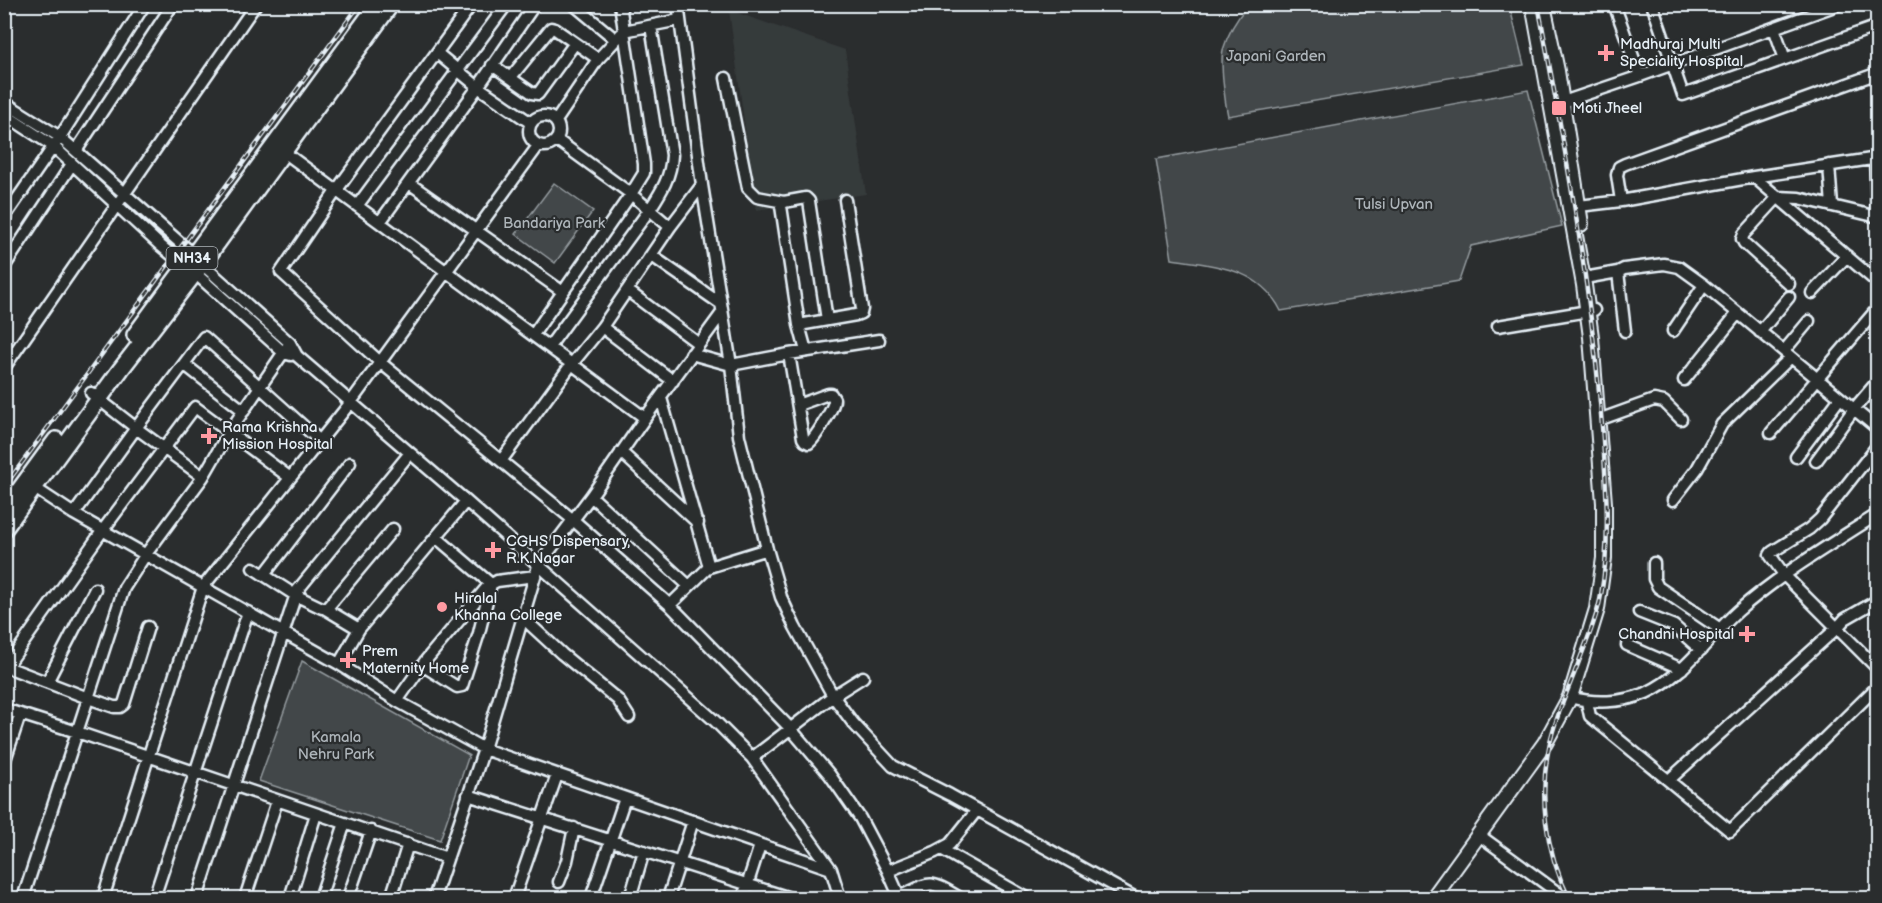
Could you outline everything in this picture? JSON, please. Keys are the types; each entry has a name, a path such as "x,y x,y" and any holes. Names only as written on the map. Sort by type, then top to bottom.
{"highway":[{"name":"NH34","path":"194,265 284,152 378,4"},
{"name":"NH34","path":"4,529 30,485 95,396 347,55 391,4"},
{"name":"NH34","path":"4,511 30,485"}],"main road":[{"path":"1533,4 1579,206 1582,253 1590,277 1604,503 1604,558 1597,609 1578,699"},
{"path":"1442,898 1545,744 1578,699 1603,612 1610,558 1611,502 1591,311 1542,4"},
{"path":"1433,898 1482,837"}],"street":[{"path":"4,218 60,137 145,4"},
{"path":"76,151 172,4"},
{"path":"4,368 256,4"},
{"path":"472,4 336,191 281,272 381,363 572,519 670,605 790,728 830,775 860,818 888,871 899,898 930,884 937,885 960,898"},
{"path":"357,206 507,4"},
{"path":"380,222 535,4"},
{"path":"573,4 615,39"},
{"path":"533,335 644,172 620,4"},
{"path":"678,4 702,185 731,365 739,436 781,597 833,696 853,723 893,766 1136,898"},
{"path":"1614,4 1640,76"},
{"path":"1652,4 1683,95 1878,26"},
{"path":"1557,104 1840,4"},
{"path":"1874,4 1878,13"},
{"path":"556,121 598,59 624,31 679,20"},
{"path":"549,347 650,210 668,179 672,156 651,26"},
{"path":"1774,28 1785,59"},
{"path":"511,77 549,29 555,29 598,59"},
{"path":"492,65 532,93 539,93 575,43"},
{"path":"437,53 478,87 531,123"},
{"path":"1620,201 1617,175 1619,167 1625,164 1878,73"},
{"path":"726,78 748,188 757,196 784,202 806,198 811,205 827,320"},
{"path":"4,102 60,137 123,194 194,265 466,501 536,571 715,721 752,758 831,868 840,898"},
{"path":"4,114 53,146 116,205 194,265"},
{"path":"550,117 559,127 560,134 557,140 549,146 538,146 532,140 529,132 531,123 536,118 550,117"},
{"path":"557,140 631,194 670,227"},
{"path":"103,898 203,586 381,363 538,146"},
{"path":"284,152 380,222 446,274 645,418"},
{"path":"1579,206 1876,158 1877,217 1799,198 1778,197"},
{"path":"4,267 72,164"},
{"path":"1829,165 1832,206"},
{"path":"1754,177 1878,283"},
{"path":"409,183 563,292"},
{"path":"501,461 571,365 602,327 670,227 702,185"},
{"path":"1778,197 1742,239 1789,284"},
{"path":"799,325 861,313 845,200"},
{"path":"784,202 781,206 799,325 806,351"},
{"path":"652,256 722,308"},
{"path":"1812,293 1846,256"},
{"path":"1590,277 1645,266 1679,267 1704,285 1878,429"},
{"path":"1618,272 1625,331"},
{"path":"1673,331 1704,285"},
{"path":"628,291 699,344"},
{"path":"1760,332 1789,297"},
{"path":"434,898 484,749 536,571 661,398 722,308"},
{"path":"1771,432 1878,308"},
{"path":"1498,326 1591,311"},
{"path":"1684,380 1738,313"},
{"path":"1673,500 1697,469 1722,424 1788,354 1809,321"},
{"path":"602,327 673,381"},
{"path":"74,514 135,428 204,338 320,441"},
{"path":"691,354 731,365 879,340"},
{"path":"23,898 124,588 203,477 230,432 287,348"},
{"path":"789,354 803,438 808,443 824,422 834,403 833,398 831,394 828,394 798,405"},
{"path":"184,364 244,411"},
{"path":"1816,461 1854,409 1878,381"},
{"path":"95,396 203,477"},
{"path":"661,398 710,567"},
{"path":"1796,457 1840,398"},
{"path":"1604,418 1654,400 1664,402 1681,418"},
{"path":"148,627 122,706 114,707 6,669 104,530 195,407 289,477"},
{"path":"1876,665 1785,576 1770,554 1809,529 1820,519 1878,445"},
{"path":"621,452 698,523"},
{"path":"197,898 295,594 410,453"},
{"path":"264,574 350,463"},
{"path":"30,485 74,514 484,749 831,868"},
{"path":"591,496 689,586"},
{"path":"339,664 359,629 466,501"},
{"path":"1578,699 1608,701 1646,693 1672,677 1755,598 1878,514"},
{"path":"324,609 331,605 393,528"},
{"path":"436,537 491,584"},
{"path":"670,605 710,567 767,549"},
{"path":"1654,563 1654,579 1658,587 1720,629"},
{"path":"253,568 359,629"},
{"path":"397,701 483,590 491,584 536,571"},
{"path":"422,666 457,687 462,686 479,633 491,584"},
{"path":"47,682 95,589"},
{"path":"1669,780 1838,628 1845,619 1878,600"},
{"path":"154,898 248,612"},
{"path":"1639,612 1674,626 1701,650"},
{"path":"523,618 618,700 629,717"},
{"path":"1627,645 1682,669"},
{"path":"752,758 833,696 863,677"},
{"path":"1578,699 1590,716 1730,831 1878,686"},
{"path":"4,709 447,858"},
{"path":"4,763 20,716"},
{"path":"514,898 557,775"},
{"path":"468,795 790,898"},
{"path":"591,898 625,798"},
{"path":"245,898 277,801"},
{"path":"888,871 941,849 955,839 977,810"},
{"path":"290,898 316,814"},
{"path":"668,898 693,821"},
{"path":"320,898 345,823"},
{"path":"559,882 567,861 574,828"},
{"path":"348,898 371,831"},
{"path":"1482,837 1565,898"},
{"path":"391,898 408,844"},
{"path":"743,898 760,845"},
{"path":"941,849 1026,898"},
{"path":"630,898 644,851"}],"shaded area":[{"path":"729,10 845,50 866,194 756,210"}],"green space":[{"name":"Japani Garden","path":"1509,4 1524,65 1228,116 1222,73 1223,50 1233,26 1248,5"},
{"name":"Tulsi Upvan","path":"1528,90 1562,226 1471,246 1459,281 1281,311 1272,296 1248,277 1220,267 1172,259 1156,159"},
{"name":"Bandariya Park","path":"554,183 593,211 555,263 516,234"},
{"name":"Kamala Nehru Park","path":"302,661 469,755 440,840 259,781"}],"railway":[{"path":"4,487 360,4"},
{"path":"1538,4 1584,267 1597,373 1606,490 1606,553 1599,604 1562,703 1546,762 1544,802 1549,842 1569,898"}],"place":[{"name":"Madhuraj Multi Speciality Hospital","path":"1606,53"},
{"name":"Moti Jheel","path":"1559,108"},
{"name":"Rama Krishna Mission Hospital","path":"209,436"},
{"name":"CGHS Dispensary, R.K.Nagar","path":"493,550"},
{"name":"Hiralal Khanna College","path":"442,607"},
{"name":"Chandni Hospital","path":"1747,634"},
{"name":"Prem Maternity Home","path":"348,660"}]}
